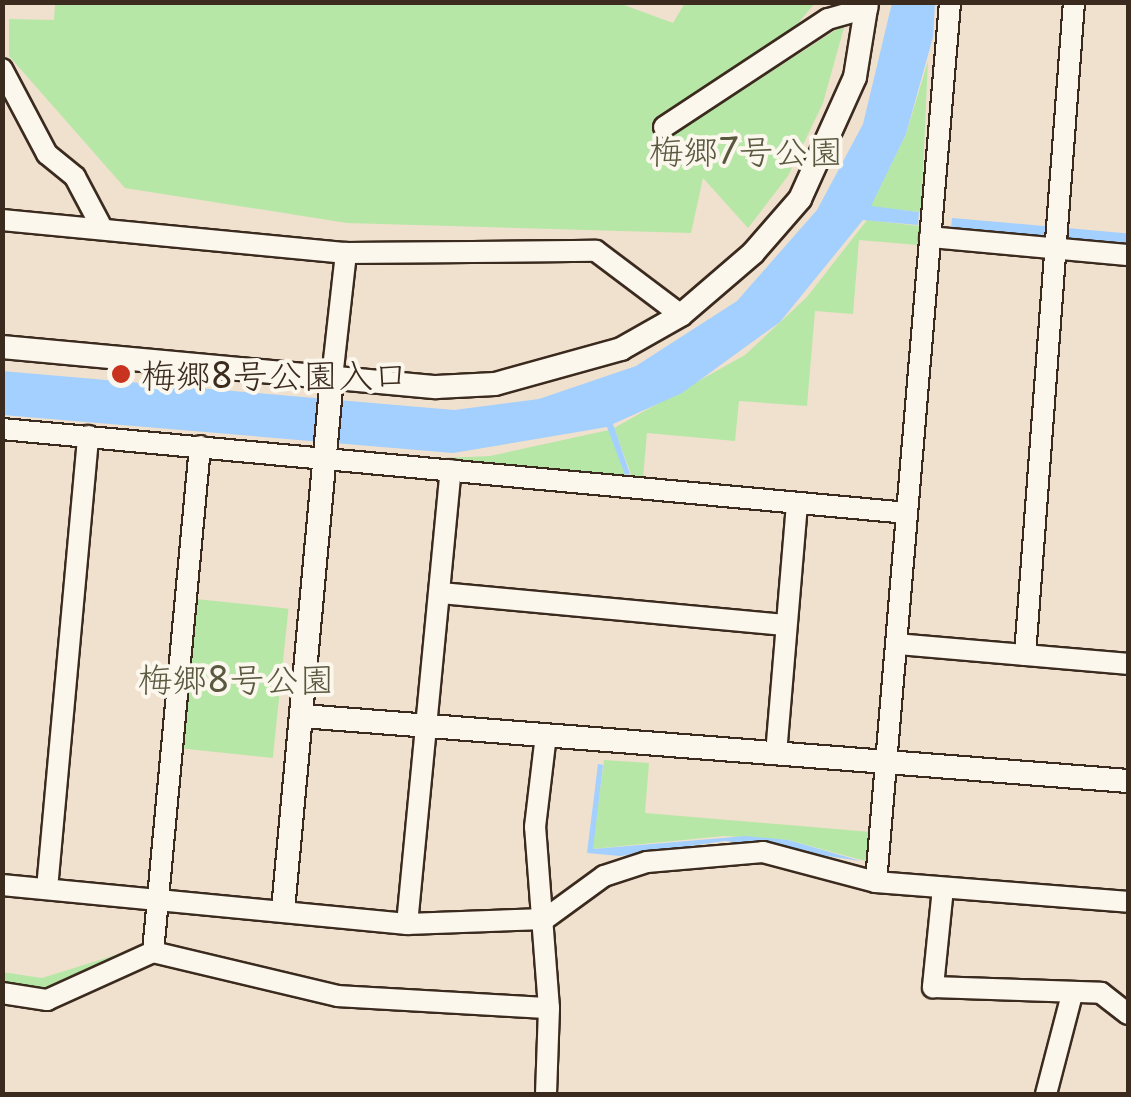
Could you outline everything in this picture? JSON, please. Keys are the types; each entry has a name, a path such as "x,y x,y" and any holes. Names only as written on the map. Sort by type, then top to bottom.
{"street":[{"path":"876,882 950,2"},
{"path":"1025,655 1074,2"},
{"path":"2,347 331,388 495,384 621,349 680,314 753,253 800,198 856,77 867,5 828,18 664,127"},
{"path":"2,69 13,114 47,154 75,177 102,228"},
{"path":"2,220 346,254 596,251 680,314"},
{"path":"930,237 1128,255"},
{"path":"283,910 346,254"},
{"path":"2,428 200,446 325,451 451,470 907,513"},
{"path":"47,889 88,436"},
{"path":"153,952 200,446"},
{"path":"407,924 451,470"},
{"path":"776,754 796,504"},
{"path":"440,593 786,626"},
{"path":"897,644 1128,664"},
{"path":"302,716 1128,782"},
{"path":"546,735 534,826 545,920 549,1008 546,1094"},
{"path":"2,885 407,924 545,920 604,876 706,854 763,852 876,882 1128,902"},
{"path":"943,888 933,987 1101,994 1128,1014"},
{"path":"2,992 47,1000 153,952 338,996 549,1008"},
{"path":"1046,1094 1072,994"}],"green space":[{"name":"梅郷7号公園","path":"55,2 616,2 673,23 685,3 815,3 740,92 845,24 823,103 788,176 748,228 703,178 691,233 347,223 125,188 9,56 9,19 54,20"},
{"path":"928,61 921,212 870,207 906,134"},
{"path":"867,220 920,226 918,245 859,240 853,314 815,311 807,406 739,401 735,441 647,433 643,478 632,477 614,428 745,355 807,297"},
{"path":"609,430 626,477 443,458 490,456"},
{"name":"梅郷8号公園","path":"196,599 288,609 273,758 180,748"},
{"path":"604,760 649,763 645,813 871,832 869,862 788,840 724,836 592,849"},
{"path":"138,948 44,990 3,983 2,972 42,978"}],"water":[{"path":"892,3 935,3 933,37 906,134 871,206 919,212 918,225 863,220 780,322 682,393 613,424 630,474 625,475 607,427 453,453 3,415 2,371 454,410 539,399 636,366 737,301 817,210 863,124"},
{"path":"952,218 1128,233 1127,244 951,229"},
{"path":"598,764 603,765 593,849 746,836 788,840 861,861 725,841 620,856 587,853"}],"place":[{"name":"梅郷8号公園入口","path":"121,374"}]}
